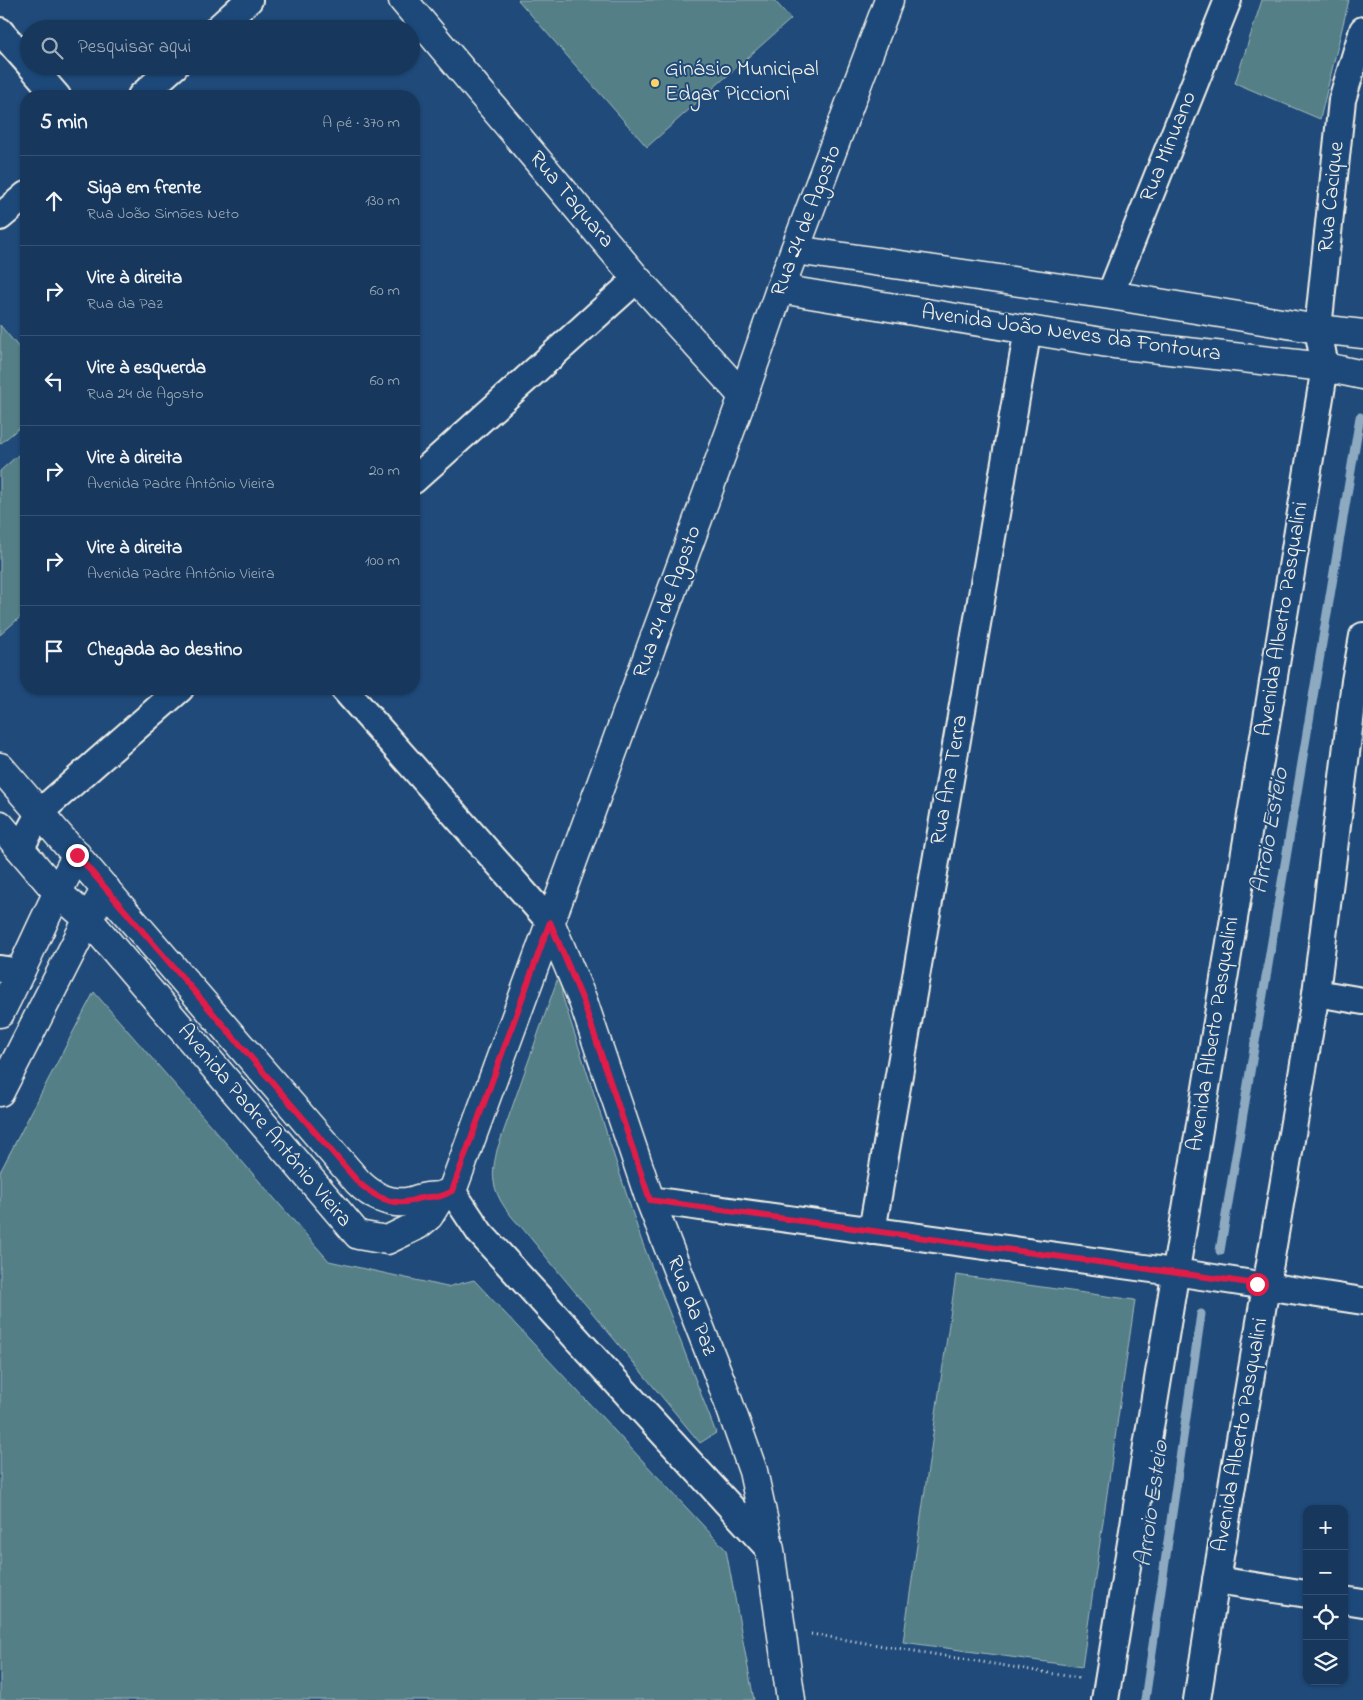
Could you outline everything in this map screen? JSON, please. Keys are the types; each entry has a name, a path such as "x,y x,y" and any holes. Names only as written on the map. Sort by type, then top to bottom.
{"street":[{"path":"227,20 249,0"},
{"name":"Rua Taquara","path":"403,0 420,20"},
{"name":"Rua 24 de Agosto","path":"446,1194 550,922 743,396 780,289 889,0"},
{"name":"Rua Minuano","path":"1110,295 1228,0"},
{"name":"Rua Taquara","path":"420,20 637,279 743,396"},
{"path":"0,30 20,53"},
{"name":"Rua Cacique","path":"1325,367 1318,330 1342,100 1363,30"},
{"path":"38,75 51,90"},
{"path":"149,90 165,75"},
{"path":"0,217 20,200"},
{"name":"Avenida João Neves da Fontoura","path":"795,250 1110,295 1318,330 1363,334"},
{"path":"420,475 637,279"},
{"name":"Avenida João Neves da Fontoura","path":"780,289 1114,344 1325,367 1363,375"},
{"name":"Rua Ana Terra","path":"872,1231 1028,329"},
{"name":"Avenida Alberto Pasqualini","path":"1106,1691 1181,1273 1325,367"},
{"name":"Avenida Alberto Pasqualini","path":"1197,1700 1262,1285 1316,993 1359,682 1363,636"},
{"path":"20,848 40,812 173,695"},
{"path":"349,695 550,922"},
{"name":"Avenida Padre Antônio Vieira","path":"0,767 364,1188 371,1194 395,1202 410,1202 421,1198 446,1194"},
{"name":"Avenida Padre Antônio Vieira","path":"0,825 57,892 88,919 358,1235 386,1240 418,1225 429,1216 446,1194"},
{"path":"0,1013 10,970 77,855"},
{"path":"0,1092 88,919 106,889"},
{"name":"Rua da Paz","path":"550,922 583,1001 650,1200 722,1384 753,1471 770,1550 791,1700"},
{"path":"1316,993 1363,1001"},
{"path":"446,1194 480,1234 770,1550"},
{"path":"650,1200 1181,1273 1363,1301"},
{"path":"1216,1580 1303,1593"},
{"path":"1348,1601 1363,1603"}],"path":[{"path":"780,1628 1106,1691"}],"green space":[{"name":"Ginásio Municipal Edgar Piccioni","path":"518,0 774,0 791,19 647,147"},
{"path":"1262,0 1349,0 1320,119 1235,83"},
{"path":"0,325 20,349 20,427 0,444"},
{"path":"20,453 20,617 0,635 0,471"},
{"path":"561,969 562,995 641,1239 716,1433 700,1443 509,1213 495,1188 493,1174 497,1150"},
{"path":"94,992 329,1261 447,1287 474,1280 726,1550 754,1700 0,1700 0,1172"},
{"path":"956,1275 1135,1300 1082,1667 903,1642"}],"waterway":[{"name":"Arroio Esteio","path":"1220,1251 1360,417"},
{"name":"Arroio Esteio","path":"1145,1700 1201,1314"}],"place":[{"name":"Ginásio Municipal Edgar Piccioni","path":"655,83"}],"route":[{"path":"77,855 358,1182 371,1194 395,1202 410,1202 421,1198 440,1198 452,1191 550,922 583,1001 650,1200 1257,1284"}]}
